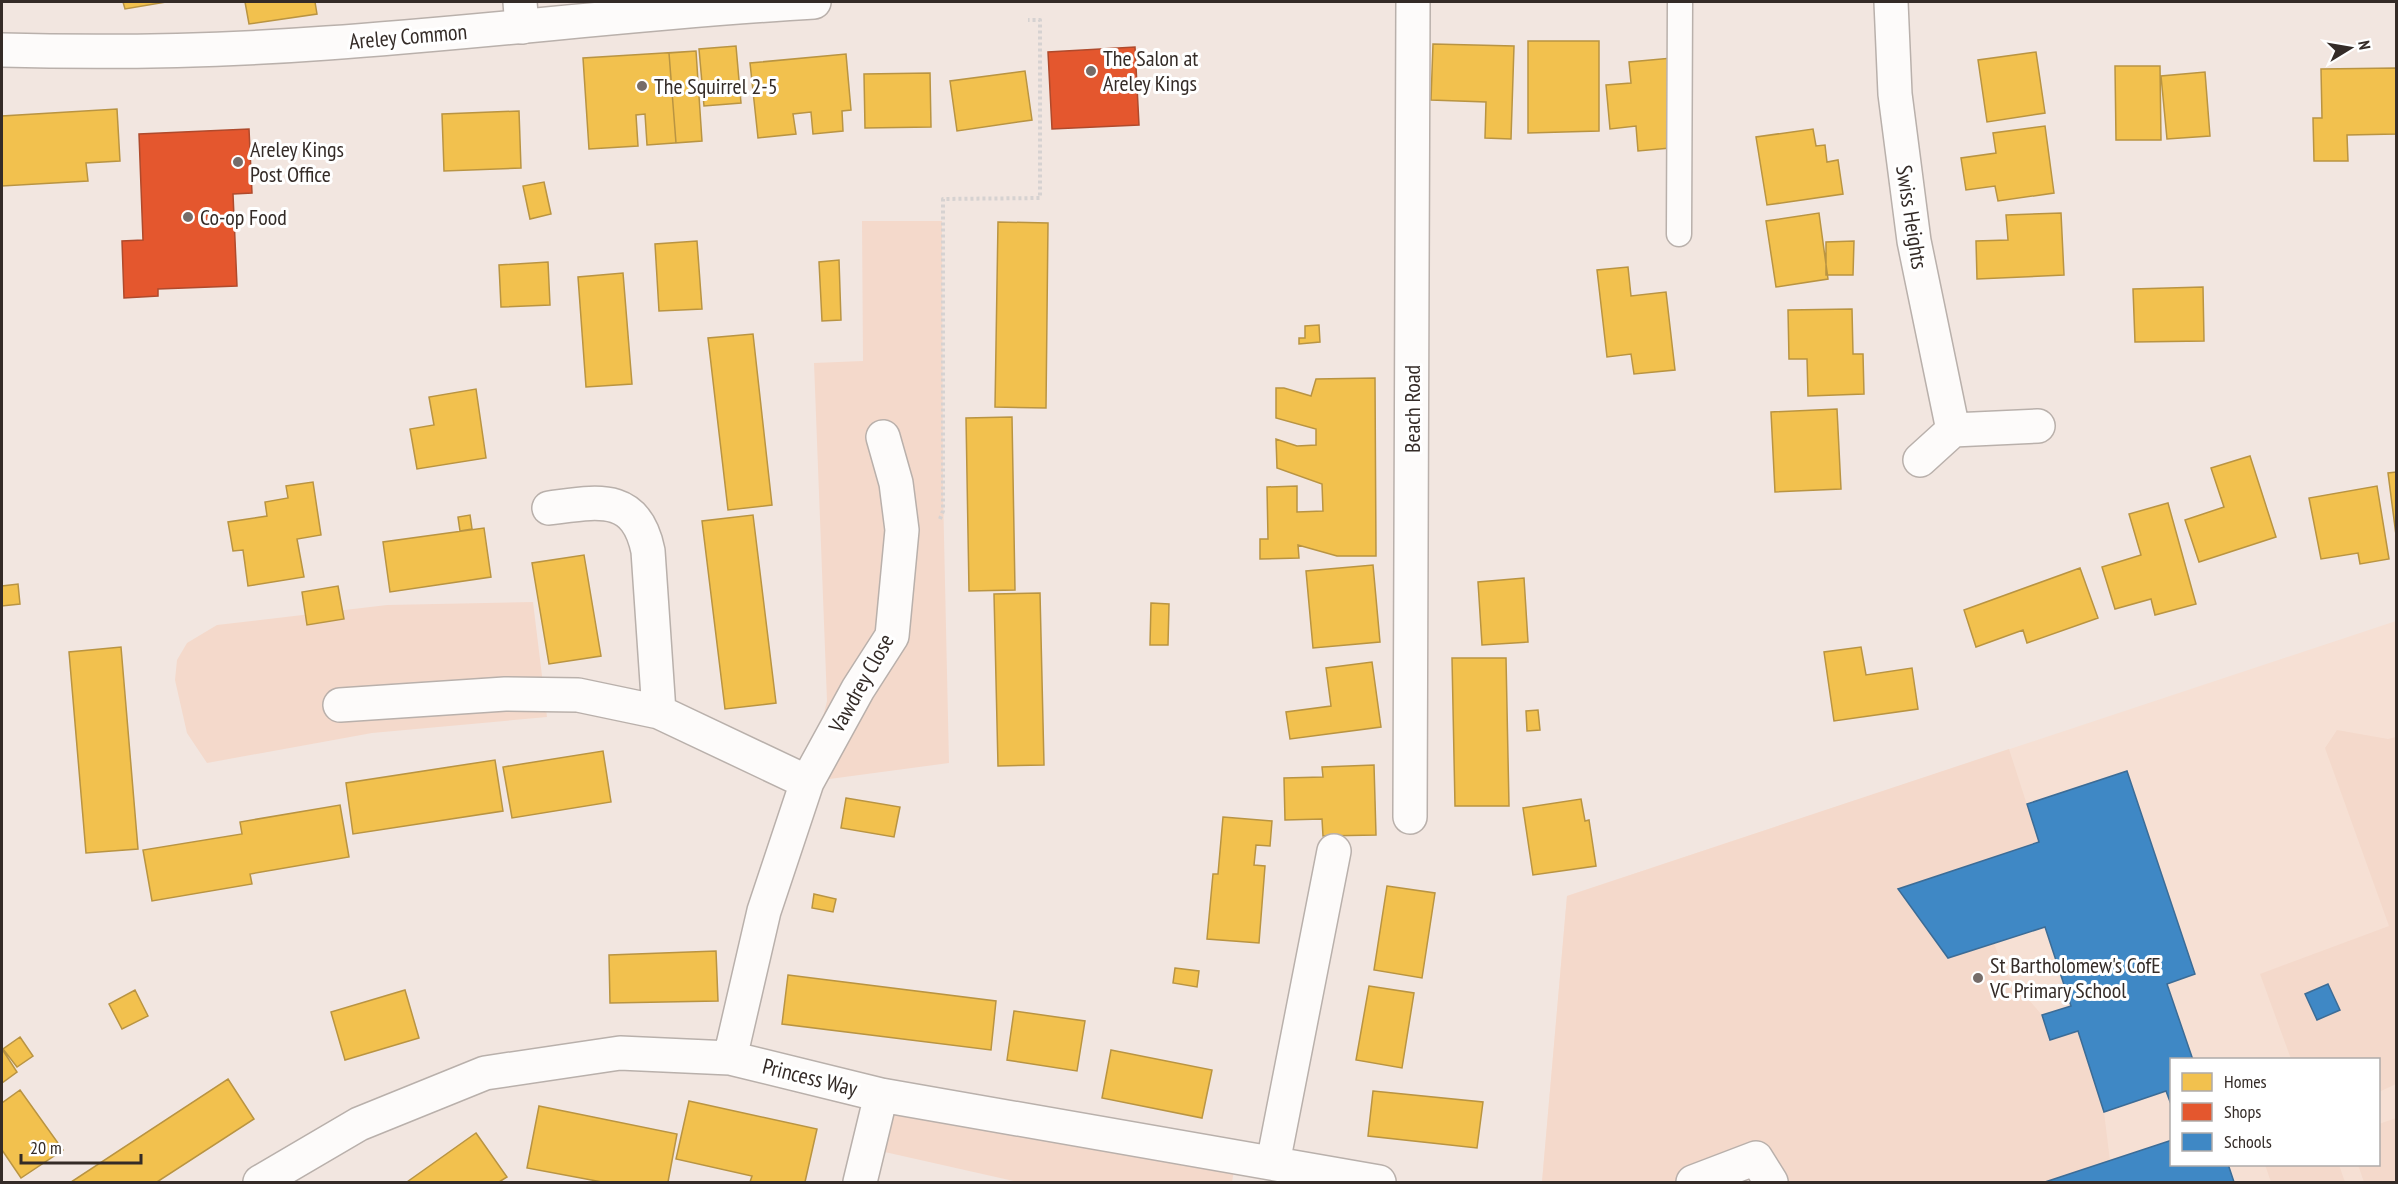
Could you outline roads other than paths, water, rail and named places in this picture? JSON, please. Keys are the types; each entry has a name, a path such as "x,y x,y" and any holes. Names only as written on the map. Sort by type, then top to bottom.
{"street":[{"name":"Areley Common","path":"2,50 150,50 288,46 521,14 814,2"},
{"name":"Beach Road","path":"1410,817 1413,2"},
{"name":"Swiss Heights","path":"1891,2 1895,94 1914,241 1953,430"},
{"path":"1920,460 1953,430 2038,426"},
{"name":"Vawdrey Close","path":"730,1058 764,911 807,782 858,688 892,636 902,530 896,483 883,437"},
{"path":"549,508 585,503 612,504 633,514 644,533 648,551 659,711"},
{"path":"340,705 505,694 578,695 659,711 807,782"},
{"path":"1273,1163 1334,851"},
{"name":"Princess Way","path":"260,1182 359,1124 485,1074 620,1053 730,1058 881,1095 1234,1171 1273,1163 1378,1182"},
{"path":"860,1182 881,1095"},
{"path":"1693,1182 1764,1170"}],"lane":[{"path":"1679,234 1680,2"}],"place":[{"name":"The Salon at Areley Kings","path":"1091,71"},
{"name":"The Squirrel 2-5","path":"642,86"},
{"name":"Areley Kings Post Office","path":"238,162"},
{"name":"Co-op Food","path":"188,217"},
{"name":"St Bartholomew's CofE VC Primary School","path":"1978,978"}]}
